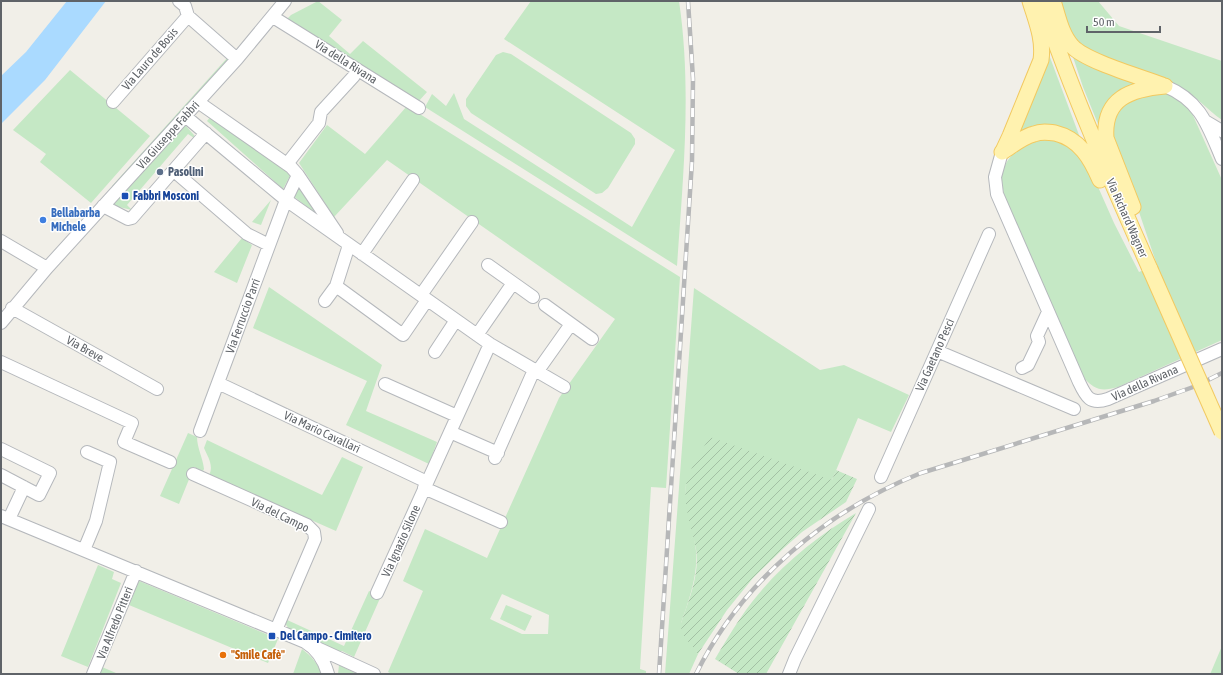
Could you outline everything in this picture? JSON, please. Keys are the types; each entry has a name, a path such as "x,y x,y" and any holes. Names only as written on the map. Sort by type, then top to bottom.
{"main road":[{"path":"1002,152 1041,60 1041,37 1030,1"},
{"name":"Via Richard Wagner","path":"1041,1 1057,49 1110,180 1222,432"},
{"path":"1053,1 1064,32 1073,47 1079,52 1100,62 1165,86"},
{"path":"1150,269 1143,234 1109,148 1105,128 1106,119 1109,112 1122,98 1134,91 1165,86"},
{"path":"1002,152 1026,137 1038,132 1061,135 1078,144 1088,156 1095,169 1115,214 1133,248 1150,269"}],"street":[{"path":"179,1 185,6 188,16 237,59"},
{"name":"Via Giuseppe Fabbri","path":"1,323 47,268 237,59 285,1"},
{"name":"Via Lauro de Bosis","path":"113,102 188,16"},
{"name":"Via della Rivana","path":"273,17 419,108"},
{"path":"287,164 319,122 321,112 354,76"},
{"path":"1165,86 1177,91 1190,100 1198,110 1205,121 1222,159"},
{"path":"198,102 287,164 298,175 345,242 336,286 325,301"},
{"path":"186,116 286,200 490,344 564,387"},
{"path":"1205,121 1222,131"},
{"path":"103,206 130,219 206,133"},
{"name":"Via della Rivana","path":"1002,152 995,177 997,194 1086,397 1098,402 1108,399 1222,349"},
{"path":"174,171 247,234 269,245"},
{"name":"Via Ferruccio Parri","path":"200,431 286,200 298,175"},
{"path":"362,254 413,180"},
{"path":"336,286 403,335 424,298 472,222"},
{"name":"Via Gaetano Pesci","path":"881,477 990,234"},
{"path":"1,241 47,268"},
{"path":"488,265 533,297"},
{"path":"477,335 514,283"},
{"path":"545,305 592,338"},
{"name":"Via Breve","path":"12,308 157,389"},
{"path":"1015,384 1022,368 1021,361 1031,339 1037,336 1048,312"},
{"path":"435,352 456,320"},
{"path":"450,432 497,456 535,371 571,324"},
{"name":"Via Ignazio Silone","path":"377,593 490,344"},
{"path":"937,351 1074,409"},
{"path":"1,362 132,423 124,442 170,462"},
{"name":"Via Mario Cavallari","path":"218,382 426,485"},
{"path":"385,384 457,416"},
{"path":"1,449 50,473 39,495 1,475"},
{"path":"84,550 96,521 110,462 87,452"},
{"name":"Via del Campo","path":"193,474 307,525 314,532 315,539 276,630"},
{"path":"426,485 502,522"},
{"path":"24,487 5,517 276,630 374,674"},
{"path":"789,674 869,510"},
{"name":"Via Alfredo Pitteri","path":"93,674 136,571"},
{"path":"312,646 322,660 328,674"}],"green space":[{"path":"318,1 342,20 329,36 350,54 363,41 427,92 418,102 287,19 291,15"},
{"path":"531,1 679,1 683,34 686,100 684,167 677,266 425,107 432,94 446,106 454,93 464,119 632,227 675,150 504,39"},
{"path":"1056,1 1098,1 1119,26 1222,61 1222,120 1182,88 1164,80 1118,65 1089,52 1069,35 1063,23"},
{"path":"503,52 511,54 631,133 635,139 635,144 608,188 602,193 596,194 471,113 466,106 466,99 496,55"},
{"path":"1048,52 1082,143 1078,138 1016,137"},
{"path":"1072,54 1146,84 1134,87 1102,134 1083,87"},
{"path":"228,57 232,60 115,189 112,186"},
{"path":"70,70 150,136 91,203 40,162 46,154 13,130"},
{"path":"1160,92 1177,99 1191,111 1222,180 1222,340 1118,387 1099,389 1091,385 1083,377 1006,202 1002,184 1002,174 1004,167 1013,154 1018,149 1032,141 1039,139 1052,139 1071,143 1091,171 1114,223 1139,272 1157,265 1138,209 1111,141 1115,114 1133,98"},
{"path":"407,106 680,277 666,488 651,487 640,669 646,671 646,674 392,674 388,672 423,591 403,581 425,529 487,558 559,398 615,319 387,160 334,217 299,163 327,125 365,154","holes":["502,594 549,615 548,634 522,634 490,619"]},
{"path":"211,116 291,174 283,189 207,121"},
{"path":"184,124 194,135 194,138 188,134 127,205 132,210 110,205"},
{"path":"299,187 318,215 293,196"},
{"path":"271,200 261,225 252,222"},
{"path":"242,238 252,245 237,283 214,272"},
{"path":"269,287 382,365 366,411 437,442 429,464 346,425 367,381 253,328"},
{"path":"694,288 820,370 844,365 909,395 891,432 858,418 832,480 686,484 686,501 696,551 696,569 681,623 698,654 689,674 665,674"},
{"path":"188,433 197,437 204,469 203,471 194,467 179,504 160,496"},
{"path":"710,437 832,480 836,470 857,479 846,502 802,532 753,578 727,610 698,654 684,636 681,628 681,623 693,586 697,558 685,494 689,473"},
{"path":"207,440 322,495 342,457 363,467 336,531 209,475 211,465 204,448"},
{"path":"856,513 766,674 739,674 715,659 747,609 775,576 813,542"},
{"path":"98,565 114,572 112,579 121,583 88,667 61,656"},
{"path":"139,581 278,639 268,663 129,605"},
{"path":"369,591 381,596 354,657 342,651 338,652 289,629 285,623 285,619 344,646"},
{"path":"506,605 532,616 525,631 500,619"},
{"path":"1222,646 1222,674 1210,674 1211,672"},
{"path":"302,649 314,660 321,674 293,674"},
{"path":"339,665 357,674 338,674"},
{"path":"102,667 116,673 99,674"}],"water":[{"path":"67,1 106,1 45,80 1,124 1,76 26,52"}],"railway":[{"path":"659,674 692,161 693,79 688,1"},
{"path":"696,674 715,640 737,609 762,580 790,553 820,529 852,507 921,473 1154,401 1196,386 1222,373"}],"place":[{"name":"Pasolini","path":"160,172"},
{"name":"Fabbri Mosconi","path":"125,196"},
{"name":"Bellabarba Michele","path":"43,220"},
{"name":"Del Campo - Cimitero","path":"272,636"},
{"name":"\"Smile Cafè\"","path":"223,655"}]}
